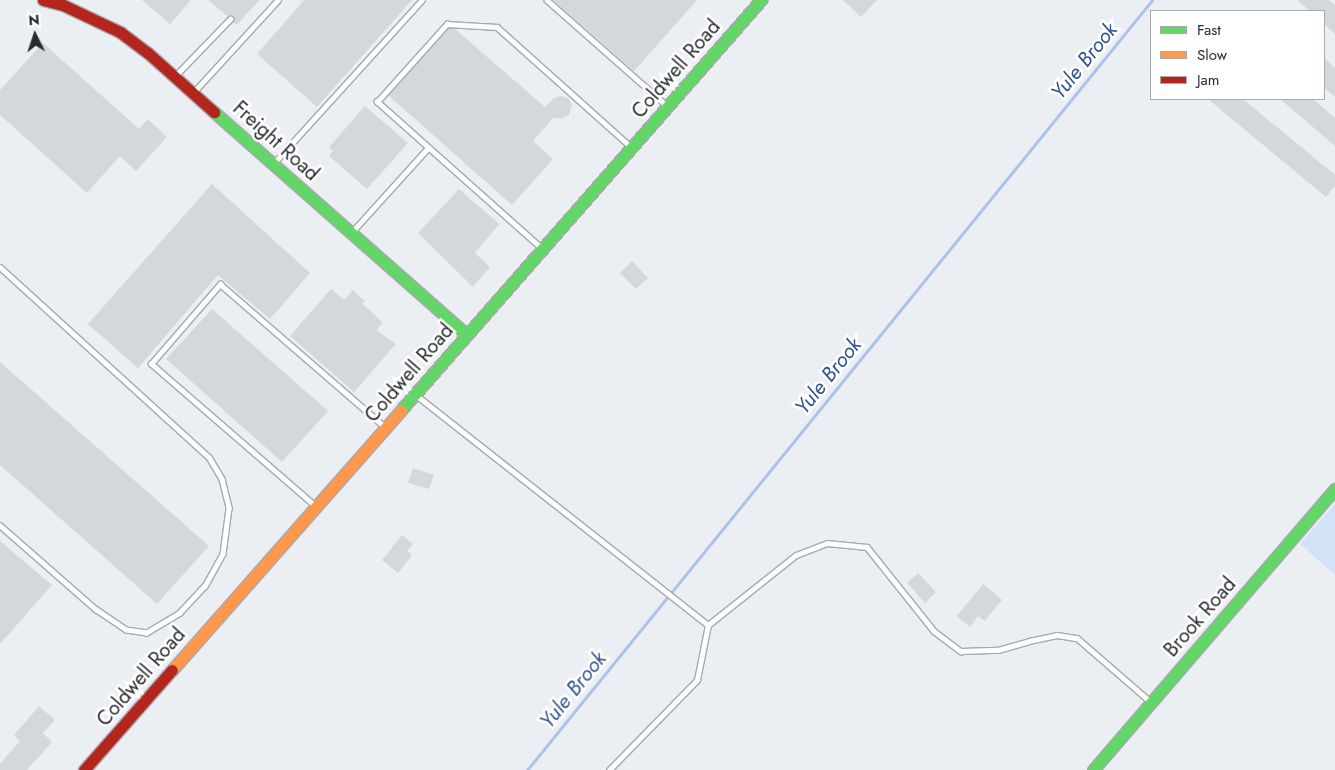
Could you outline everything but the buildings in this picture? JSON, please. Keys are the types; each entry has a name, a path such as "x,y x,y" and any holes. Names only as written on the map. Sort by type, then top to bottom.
{"street":[{"name":"Freight Road","path":"43,0 63,5 120,32 175,76 467,335"},
{"name":"Coldwell Road","path":"84,770 761,0"},
{"name":"Brook Road","path":"1093,770 1335,489"}],"lane":[{"path":"193,93 278,0"},
{"path":"273,164 422,0"},
{"path":"547,0 668,107"},
{"path":"175,76 230,19"},
{"path":"542,250 377,102 447,24 497,27 632,148"},
{"path":"352,233 428,148"},
{"path":"0,267 210,457 222,479 229,508 223,554 205,586 180,613 147,633 126,630 96,610 0,526"},
{"path":"316,507 151,364 220,284 386,428"},
{"path":"415,394 708,625"},
{"path":"609,770 697,680 708,625 796,555 827,544 867,547 934,631 961,651 998,650 1028,640 1057,635 1077,638 1152,702"}],"shaded area":[{"path":"1335,504 1335,575 1300,544"}],"waterway":[{"name":"Yule Brook","path":"527,770 1152,0"}],"traffic: fast":[{"path":"401,410 761,0"},
{"path":"214,112 467,335"},
{"path":"1093,770 1335,489"}],"traffic: slow":[{"path":"172,670 401,410"}],"traffic: jam":[{"path":"43,0 63,5 120,32 148,53 214,112"},
{"path":"84,770 172,670"}]}
